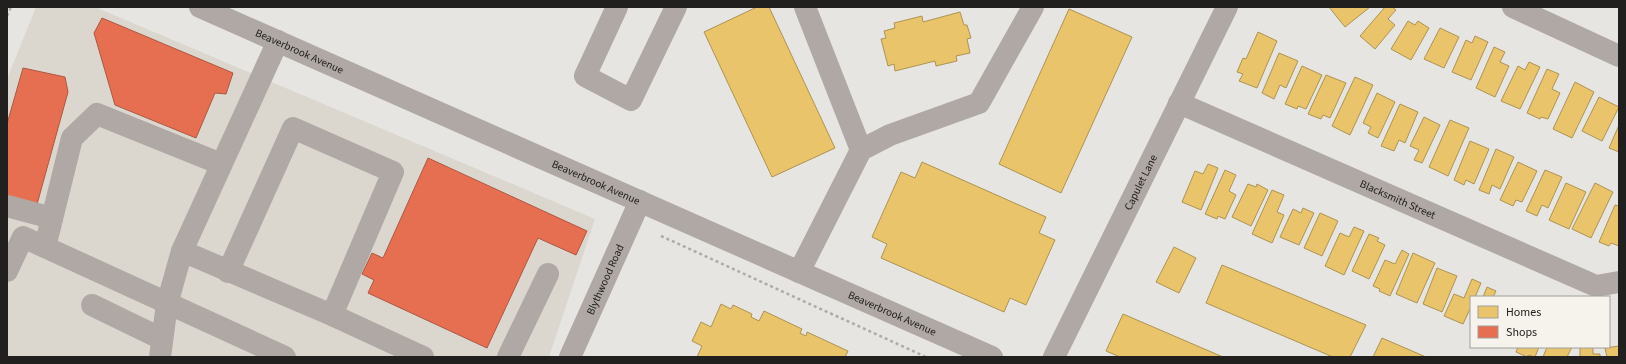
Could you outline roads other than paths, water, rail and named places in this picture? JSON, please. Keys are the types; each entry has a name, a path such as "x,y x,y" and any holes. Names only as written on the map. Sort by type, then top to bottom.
{"street":[{"name":"Beaverbrook Avenue","path":"200,7 992,357"},
{"path":"617,7 585,76 631,100 676,7"},
{"path":"805,7 861,150"},
{"path":"799,272 861,150 890,136 979,103 1033,7"},
{"name":"Capulet Lane","path":"1054,357 1227,7"},
{"path":"1513,7 1619,56"},
{"path":"92,305 161,348 167,304 182,251 278,42"},
{"name":"Blacksmith Street","path":"1179,103 1596,286 1619,282"},
{"path":"45,247 72,138 97,114 222,164"},
{"path":"228,272 293,128 393,172 332,315"},
{"name":"Blythwood Road","path":"571,357 640,201"},
{"path":"7,206 52,218"},
{"path":"7,271 23,237 285,357"},
{"path":"182,251 228,272 332,315 423,357"},
{"path":"508,357 548,274"}]}
